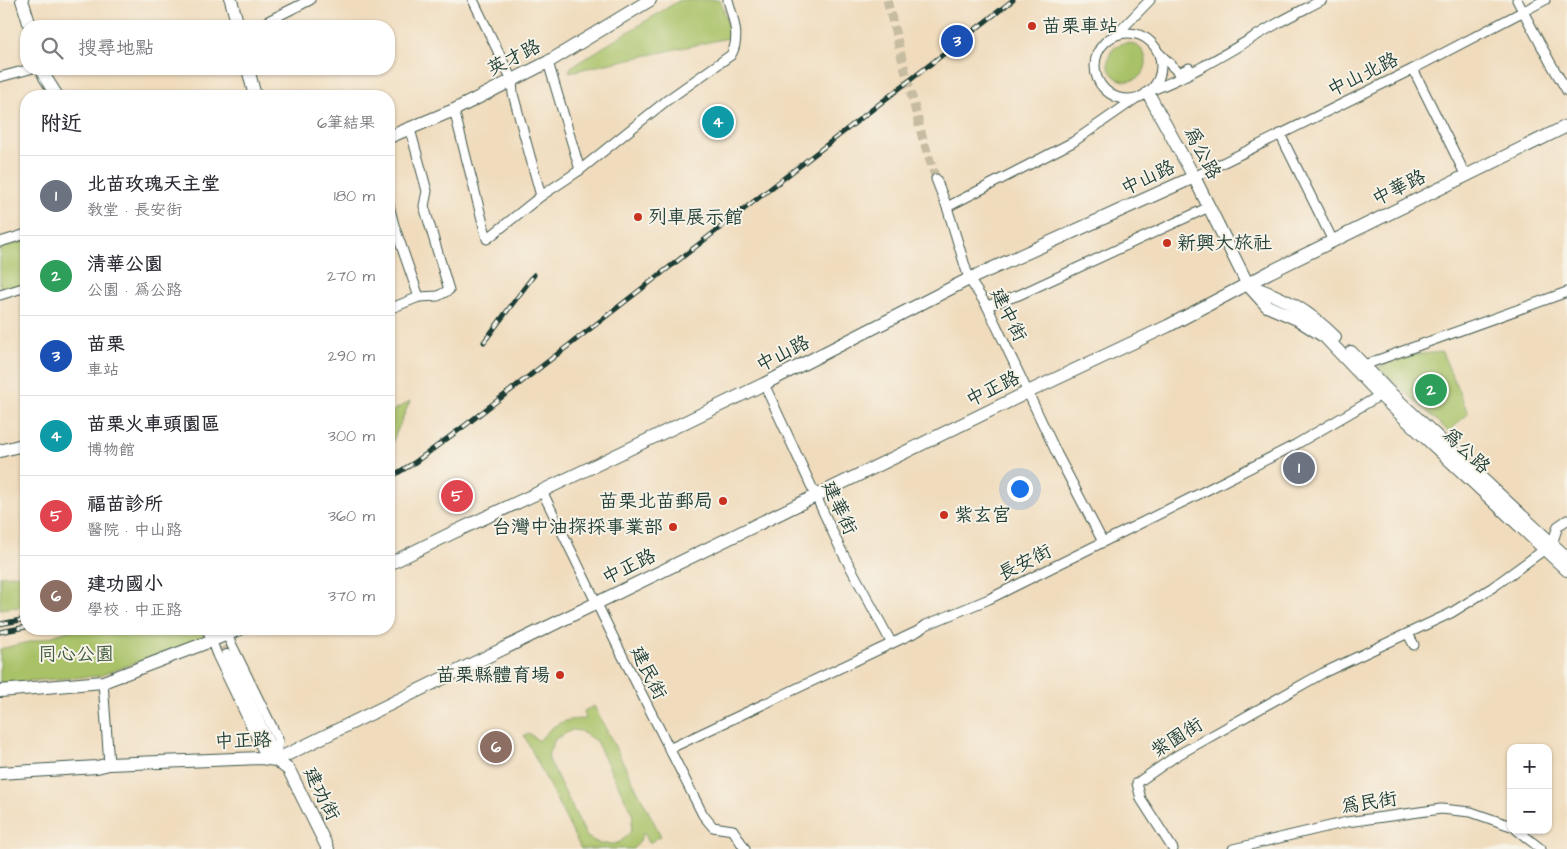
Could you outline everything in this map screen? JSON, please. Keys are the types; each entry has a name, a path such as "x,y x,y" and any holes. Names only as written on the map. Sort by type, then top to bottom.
{"street":[{"path":"22,0 28,20"},
{"path":"231,0 236,20"},
{"path":"270,20 310,0"},
{"path":"474,0 512,80 513,94 541,196"},
{"name":"英才路","path":"395,135 454,110 548,62 633,5 650,0"},
{"path":"454,110 487,239 541,196 580,170 666,101 731,55 734,49 736,32 728,0"},
{"path":"1116,35 1150,0"},
{"path":"947,207 1074,142 1135,99 1204,66 1322,0"},
{"path":"1517,0 1567,91"},
{"name":"中山北路","path":"1194,177 1413,69 1545,0"},
{"path":"1135,99 1119,98 1105,90 1095,72 1095,61 1099,50 1106,41 1116,35 1126,32 1136,33 1146,37 1154,44 1162,63 1158,82 1150,91"},
{"path":"1159,53 1179,72 1191,67 1204,66"},
{"path":"548,62 580,170"},
{"path":"1413,69 1466,176"},
{"path":"0,77 20,72"},
{"path":"44,75 53,90"},
{"path":"250,75 253,90"},
{"name":"為公路","path":"1150,91 1248,285 1279,296 1311,315 1384,393 1548,547 1567,570"},
{"name":"中華路","path":"1248,285 1332,241 1567,126"},
{"path":"395,307 419,297 438,296 449,290 424,206 427,192 410,129"},
{"path":"1280,134 1332,241"},
{"name":"中山路","path":"395,561 764,384 970,279 1194,177"},
{"name":"建中街","path":"936,179 970,279 987,306 1057,454 1103,542"},
{"path":"987,306 1019,295 1209,207"},
{"path":"395,228 419,297"},
{"path":"0,242 20,236"},
{"name":"中正路","path":"0,773 97,767 109,764 261,758 276,760 1028,392 1168,326 1248,285"},
{"path":"0,295 20,289"},
{"path":"1361,368 1567,292"},
{"name":"建華街","path":"764,384 840,548 891,642"},
{"name":"長安街","path":"669,749 891,642 918,631 926,625 989,599 1295,445 1384,393"},
{"path":"0,451 20,446"},
{"name":"建民街","path":"542,491 596,604 703,815 713,827 733,830 745,849"},
{"path":"1414,645 1408,634 1494,587 1548,547 1558,526 1567,520"},
{"name":"為公路","path":"1548,547 1567,558"},
{"name":"紫園街","path":"1173,849 1141,799 1137,783 1176,756 1323,673 1408,634"},
{"path":"0,691 103,682 210,635"},
{"path":"218,635 262,749 276,760"},
{"path":"219,635 278,739 276,760"},
{"name":"建功街","path":"227,656 276,760 289,770 328,849"},
{"path":"103,682 109,764"},
{"name":"為民街","path":"1233,849 1347,822 1441,809 1471,812 1507,825"},
{"path":"1522,834 1541,849"}],"green space":[{"path":"680,0 720,0 731,32 728,38 569,72 571,67"},
{"path":"1127,43 1140,49 1146,62 1140,75 1127,81 1114,75 1108,62 1114,49"},
{"path":"20,242 20,286 0,291 0,248"},
{"path":"1442,352 1468,413 1449,432 1378,367 1410,355"},
{"path":"410,401 395,436 395,410"},
{"path":"20,574 20,607 0,609 0,576"},
{"name":"同心公園","path":"55,635 203,635 204,638 99,676 0,683 0,649"},
{"path":"594,706 661,836 649,843 644,832 633,849 581,849 524,735 530,734 539,741 549,730 560,723 586,719 584,711","holes":["572,730 580,731 596,741 633,815 631,831 620,842 614,844 600,844 587,837 550,762 548,755 555,739"]}],"tunnel":[{"path":"887,0 922,136 936,179"},
{"path":"218,635 227,656"}],"railway":[{"path":"395,474 414,463 467,424 1013,0"},
{"path":"484,342 534,275"},
{"path":"0,624 20,620"},
{"path":"0,632 20,628"}],"place":[{"name":"苗栗車站","path":"1032,26"},
{"name":"苗栗","path":"957,41"},
{"name":"苗栗火車頭園區","path":"718,122"},
{"name":"列車展示館","path":"638,217"},
{"name":"新興大旅社","path":"1167,243"},
{"name":"清華公園","path":"1431,390"},
{"name":"北苗玫瑰天主堂","path":"1299,468"},
{"name":"福苗診所","path":"457,496"},
{"name":"苗栗北苗郵局","path":"723,501"},
{"name":"紫玄宮","path":"944,515"},
{"name":"台灣中油探採事業部","path":"673,527"},
{"name":"苗栗縣體育場","path":"560,675"},
{"name":"建功國小","path":"496,747"}]}
